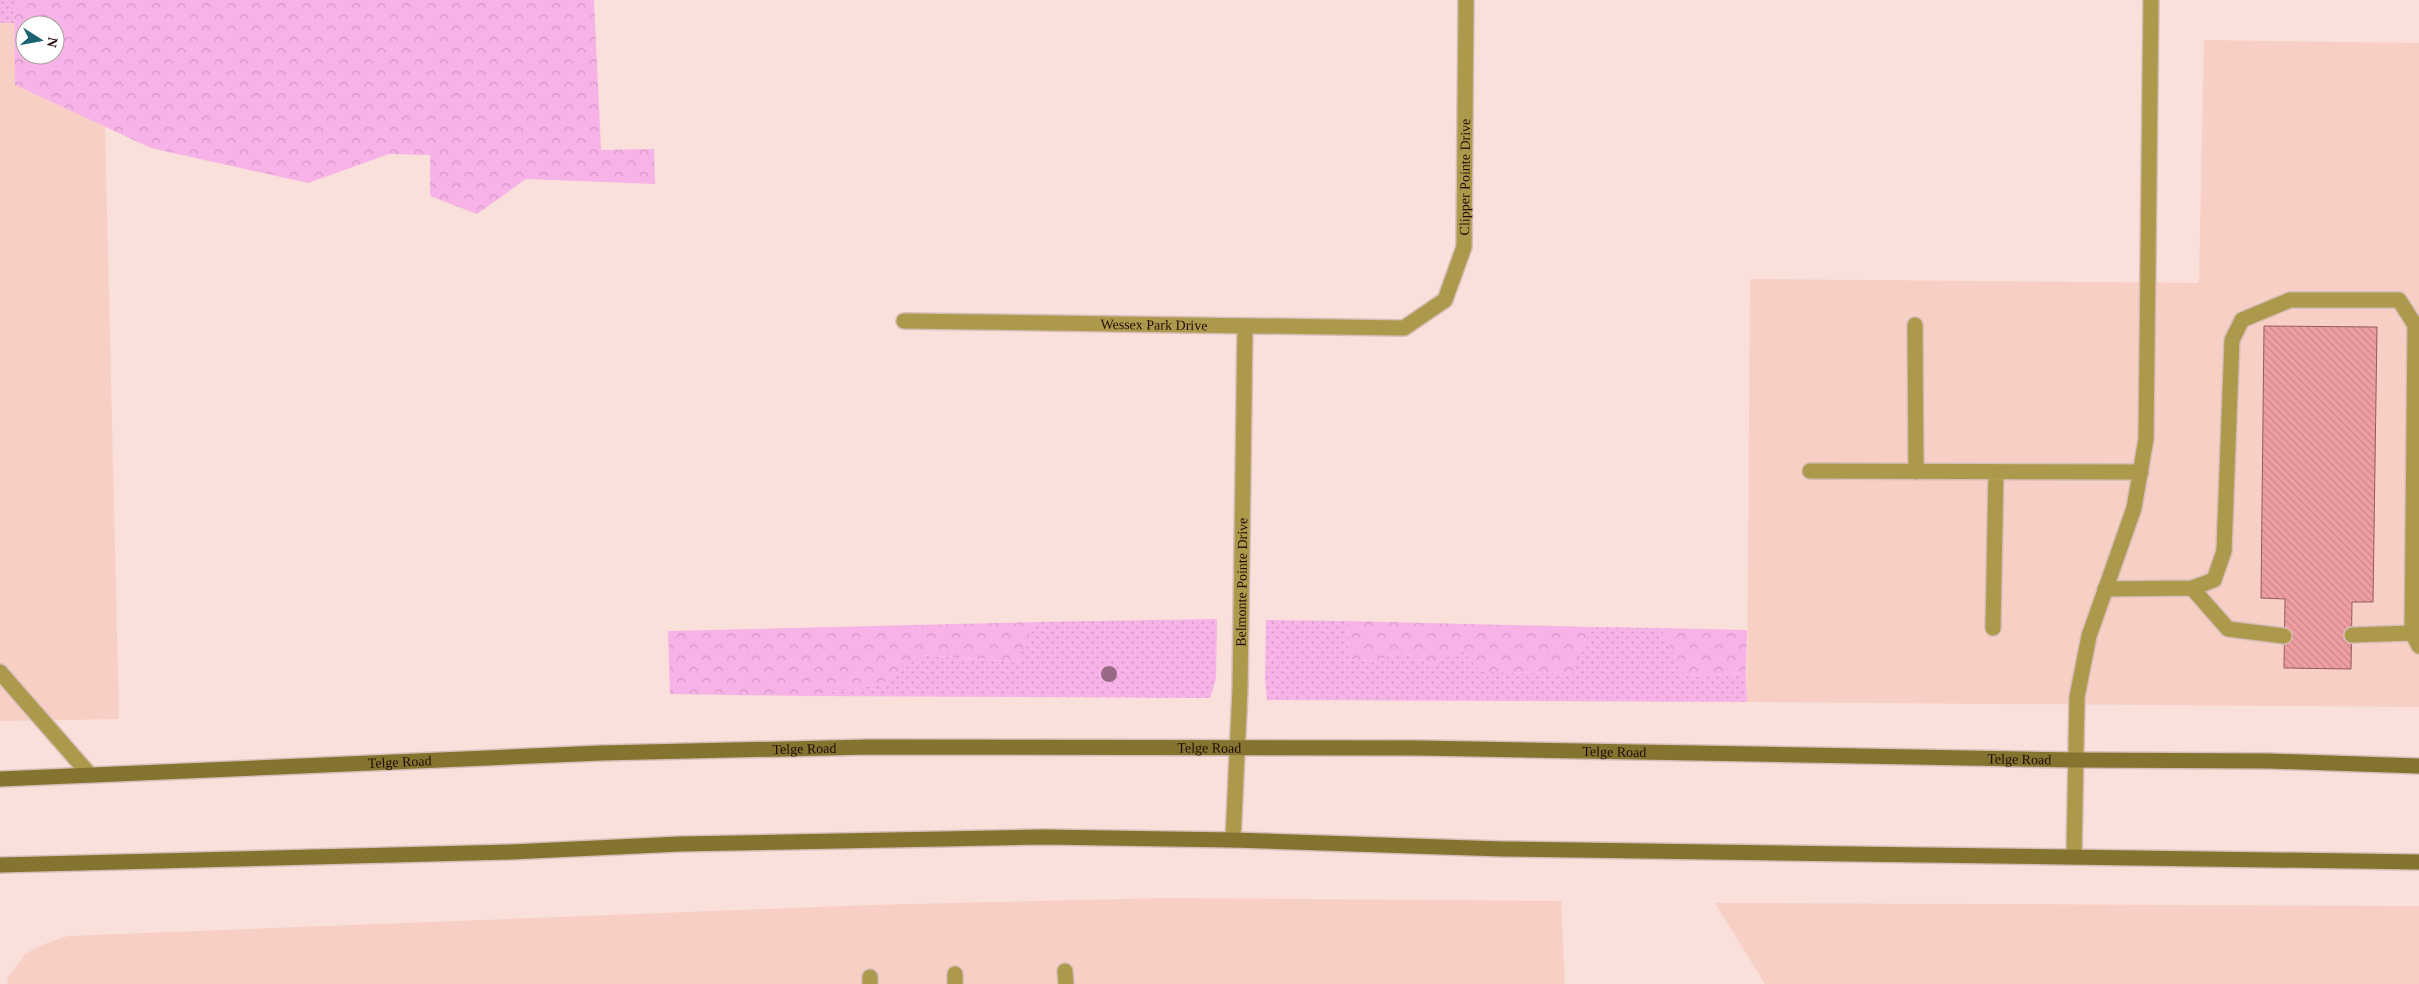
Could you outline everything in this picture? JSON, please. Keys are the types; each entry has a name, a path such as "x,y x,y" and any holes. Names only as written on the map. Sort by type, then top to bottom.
{"main road":[{"name":"Telge Road","path":"0,779 601,754 870,747 1430,748 2075,760 2269,761 2419,766"},
{"path":"0,865 511,852 719,843 1044,837 1233,840 1502,848 2419,862"}],"street":[{"name":"Clipper Pointe Drive","path":"1404,328 1446,300 1464,247 1466,0"},
{"path":"2074,857 2077,698 2089,636 2134,508 2146,439 2151,0"},
{"path":"2105,589 2192,588 2214,580 2224,550 2232,340 2242,320 2290,300 2399,300 2415,326 2415,640 2352,635"},
{"name":"Wessex Park Drive","path":"904,321 1404,328"},
{"path":"1915,325 1916,472"},
{"name":"Belmonte Pointe Drive","path":"1233,840 1238,748 1246,326"},
{"path":"1810,471 2141,472"},
{"path":"1993,628 1996,472"},
{"path":"2192,588 2228,629 2284,636"},
{"path":"0,672 90,775"}],"shaded area":[{"path":"0,23 14,23 16,85 105,127 119,719 0,721"},
{"path":"2204,40 2419,43 2419,707 1747,702 1750,279 2199,283"},
{"path":"1168,898 1561,901 1565,984 7,984 8,978 25,954 44,944 68,936 870,905"},
{"path":"1715,903 2419,906 2419,984 1765,984"}],"green space":[{"path":"0,0 14,0 14,23 0,23"},
{"path":"14,0 594,0 601,150 654,149 655,184 526,179 477,214 430,196 430,155 389,154 308,183 151,148 15,85"},
{"path":"1217,619 1216,679 1210,698 805,696 880,685 921,655 1016,662 1035,622"},
{"path":"1266,620 1347,621 1349,659 1375,662 1399,651 1431,664 1462,650 1482,672 1572,673 1592,627 1661,628 1684,676 1746,673 1747,702 1267,700 1265,680"},
{"path":"1347,621 1592,627 1573,673 1482,672 1462,650 1431,664 1399,651 1375,662 1349,659"},
{"path":"1035,622 1017,662 922,655 880,685 805,696 670,694 668,631"},
{"path":"1661,628 1747,630 1746,673 1684,676"}],"building":[{"path":"2264,326 2377,327 2373,602 2352,602 2351,669 2284,668 2285,599 2261,598"}]}
